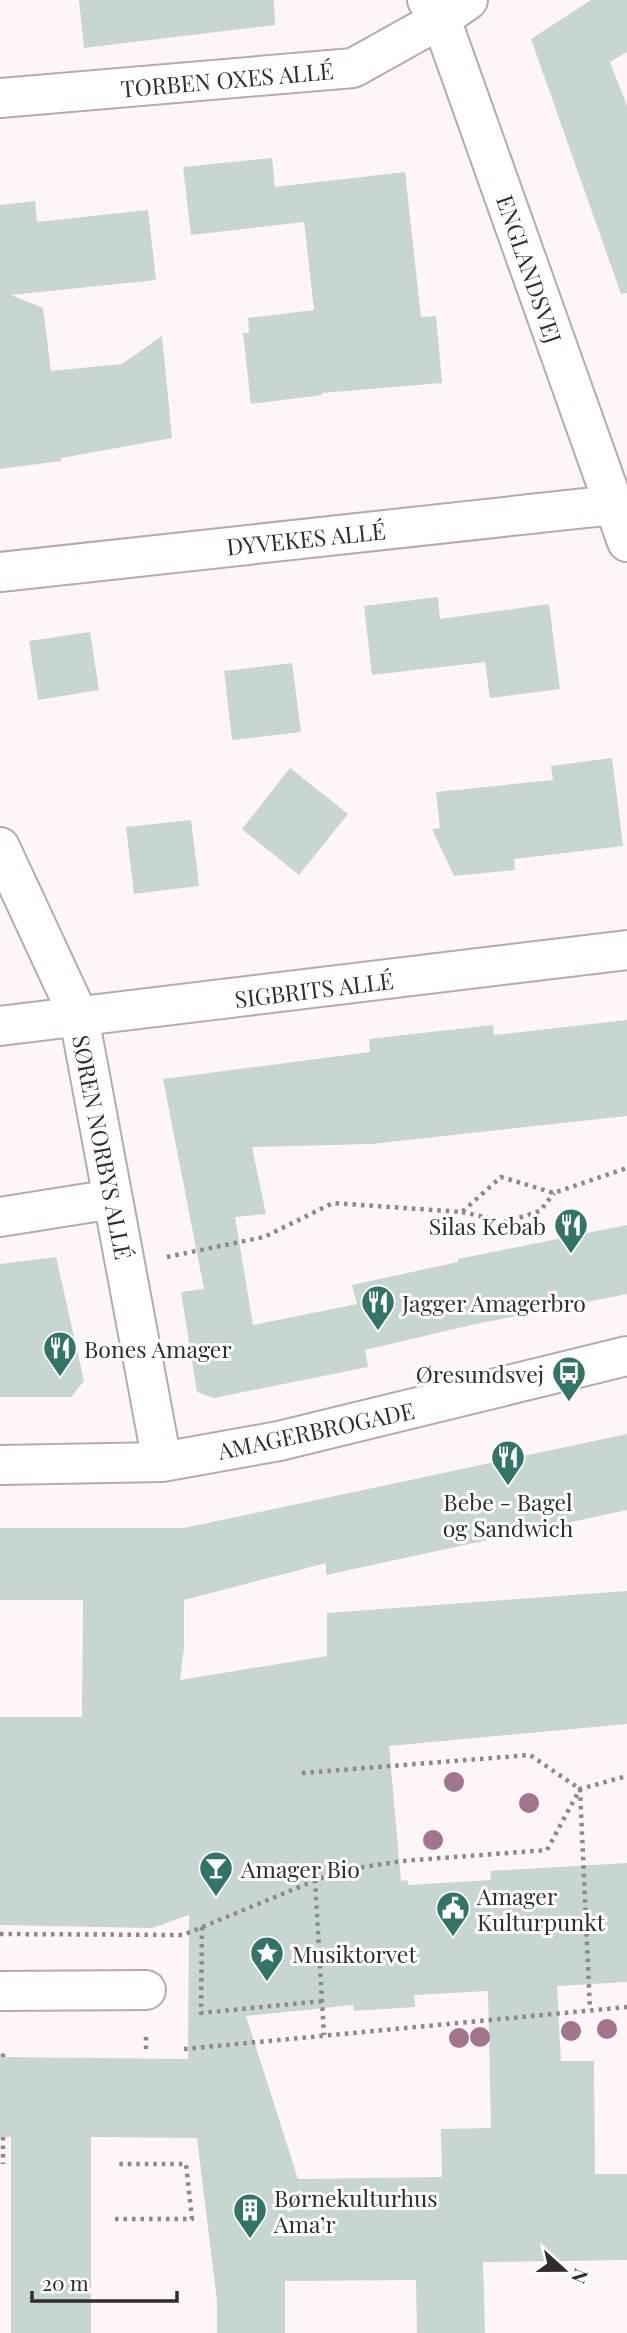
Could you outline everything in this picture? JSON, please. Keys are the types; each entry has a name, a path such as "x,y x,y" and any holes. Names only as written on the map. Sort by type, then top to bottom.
{"street":[{"name":"TORBEN OXES ALLÉ","path":"0,98 353,68 445,6"},
{"name":"ENGLANDSVEJ","path":"445,6 627,542"},
{"name":"DYVEKES ALLÉ","path":"0,572 613,505"},
{"name":"SØREN NORBYS ALLÉ","path":"0,847 79,1017 162,1462"},
{"name":"SIGBRITS ALLÉ","path":"0,1026 627,950"},
{"path":"0,1217 113,1199"},
{"name":"AMAGERBROGADE","path":"0,1465 162,1462 279,1441 627,1356"},
{"path":"0,1991 146,1990"}],"path":[{"path":"125,1266 264,1237 333,1203 461,1212 506,1222 540,1211 554,1193 627,1168"},
{"path":"461,1212 501,1177 554,1193"},
{"path":"302,1773 530,1755 580,1789"},
{"path":"0,1934 183,1935 338,1871 402,1861 547,1850 580,1789 627,1776"},
{"path":"580,1789 590,2010"},
{"path":"316,1880 324,2035"},
{"path":"202,1927 201,2013 323,2001"},
{"path":"184,2049 627,2007"},
{"path":"3,2057 4,2049"},
{"path":"3,2137 4,2164"},
{"path":"115,2219 191,2219 186,2164 116,2164"}],"building":[{"path":"79,0 274,0 275,25 84,48"},
{"path":"591,0 627,0 627,52 610,62 627,106 627,293 621,294 531,39"},
{"path":"272,158 275,187 405,172 421,317 436,316 442,383 322,393 251,404 243,333 249,333 248,318 314,310 304,222 191,235 183,167"},
{"path":"35,201 37,222 148,210 156,280 11,295 43,308 51,371 122,364 162,336 172,438 61,458 61,461 0,469 0,205"},
{"path":"438,597 440,619 549,604 560,689 490,698 485,662 372,675 364,606"},
{"path":"90,632 99,690 38,700 29,641"},
{"path":"292,663 301,732 232,740 224,671"},
{"path":"612,758 623,846 514,859 515,870 454,876 432,829 440,828 436,792 553,780 551,766"},
{"path":"290,768 348,814 299,875 242,829"},
{"path":"191,820 199,886 134,894 126,827"},
{"path":"627,1020 627,1116 371,1144 252,1147 266,1214 235,1217 253,1325 357,1304 352,1285 458,1262 458,1259 627,1225 627,1294 471,1325 365,1350 368,1367 214,1398 197,1392 181,1292 204,1289 163,1079 370,1052 369,1039 493,1025 494,1035"},
{"path":"56,1257 84,1381 71,1397 0,1397 0,1264"},
{"path":"627,1434 627,1510 326,1575 326,1563 184,1600 184,1648 180,1680 327,1656 327,1613 627,1591 627,1724 389,1746 401,1881 408,1880 408,1885 491,1880 490,1871 627,1863 627,1982 557,1986 561,2061 594,2061 595,2174 627,2174 627,2260 483,2262 485,2333 417,2333 416,2280 285,2281 285,2333 217,2333 217,2301 197,2138 91,2137 91,2333 11,2333 11,2137 0,2137 0,2057 188,2059 189,1915 152,1928 0,1925 0,1717 82,1717 83,1600 0,1600 0,1528 184,1528","holes":["488,1991 491,2128 441,2129 442,2177 298,2179 246,2016 353,2005 354,2011 415,2007 414,1995"]}],"place":[{"name":"Silas Kebab","path":"571,1255"},
{"name":"Jagger Amagerbro","path":"378,1332"},
{"name":"Bones Amager","path":"60,1378"},
{"name":"Øresundsvej","path":"569,1403"},
{"name":"Bebe - Bagel og Sandwich","path":"508,1487"},
{"name":"Amager Bio","path":"216,1898"},
{"name":"Amager Kulturpunkt","path":"453,1938"},
{"name":"Musiktorvet","path":"267,1983"},
{"name":"Børnekulturhus Ama’r","path":"250,2240"}]}
